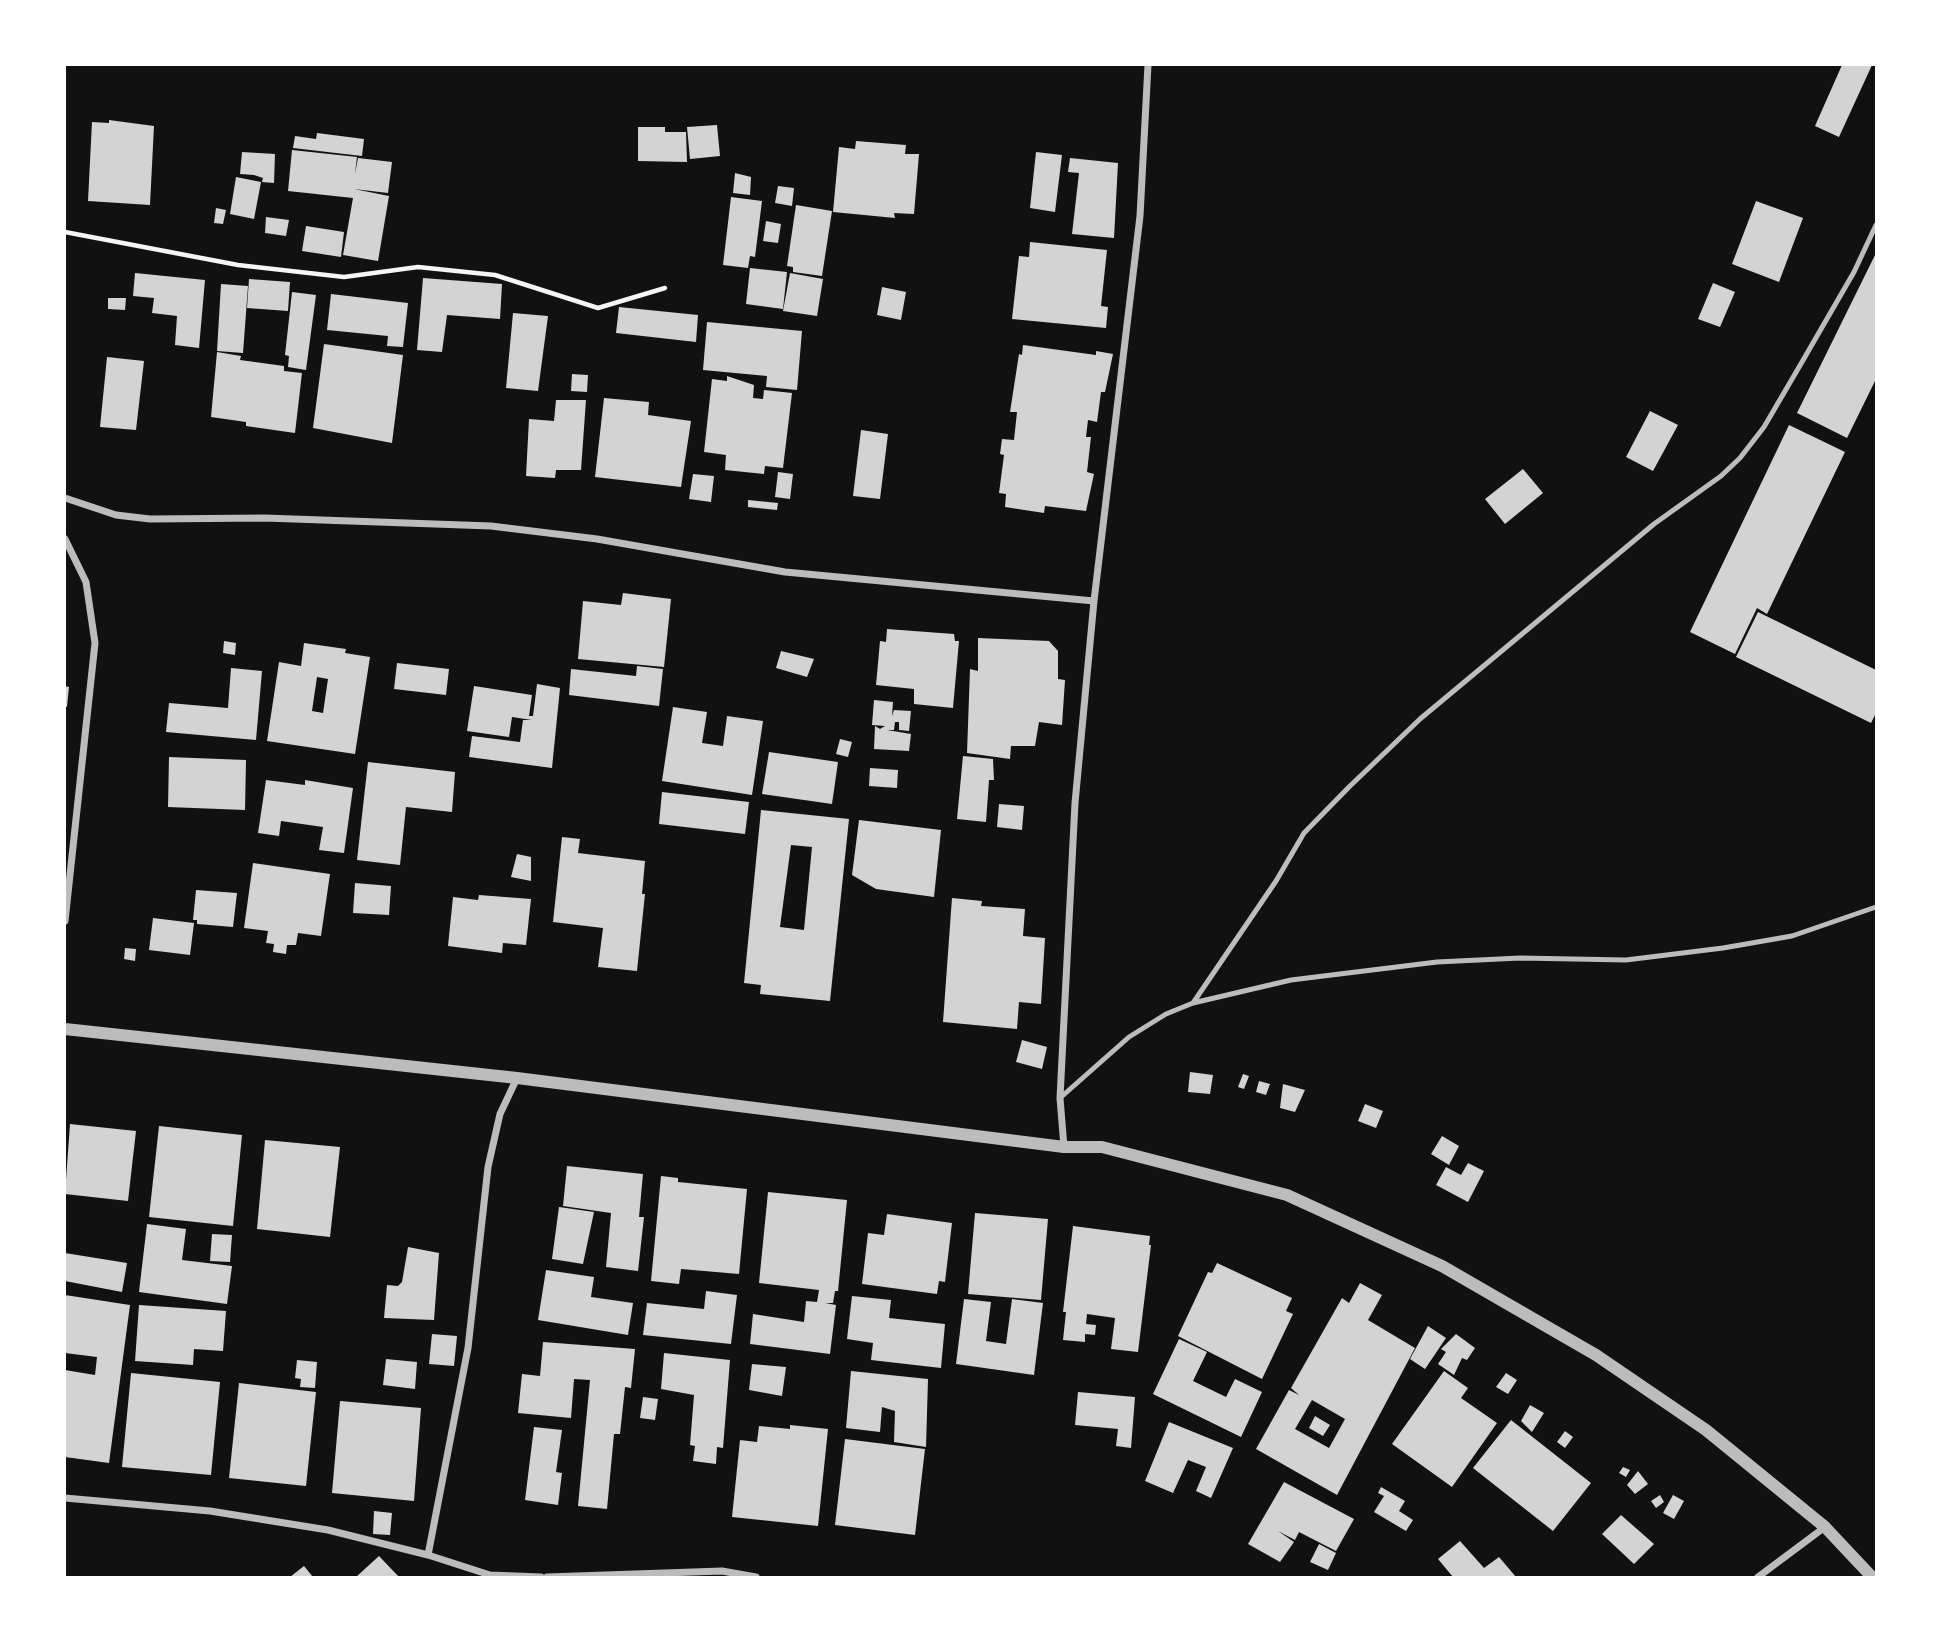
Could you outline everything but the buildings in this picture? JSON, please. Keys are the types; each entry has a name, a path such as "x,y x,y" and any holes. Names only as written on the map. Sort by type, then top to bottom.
{"street":[{"path":"1064,1147 1060,1098 1075,803 1094,601 1140,216 1148,65"},
{"path":"65,498 116,515 150,519 279,518 491,526 597,538 785,572 1094,601"},
{"path":"65,539 86,582 95,643 65,921"},
{"path":"65,1029 517,1078 1064,1147 1102,1147 1287,1195 1442,1266 1596,1355 1706,1430 1825,1527 1872,1577"},
{"path":"428,1555 468,1348 488,1167 500,1114 517,1078"},
{"path":"65,1498 210,1511 328,1530 428,1555 491,1576 544,1577 722,1570 756,1577"},
{"path":"1758,1577 1825,1527"}],"lane":[{"path":"1194,1003 1276,881 1304,833 1349,787 1420,719 1654,524 1721,476 1740,458 1764,427 1854,272 1876,225"},
{"path":"1060,1098 1129,1037 1166,1014 1194,1003 1291,980 1437,962 1520,958 1626,960 1723,948 1792,936 1876,907"}],"path":[{"path":"65,232 238,265 344,277 418,267 495,275 598,308 665,288"}]}
